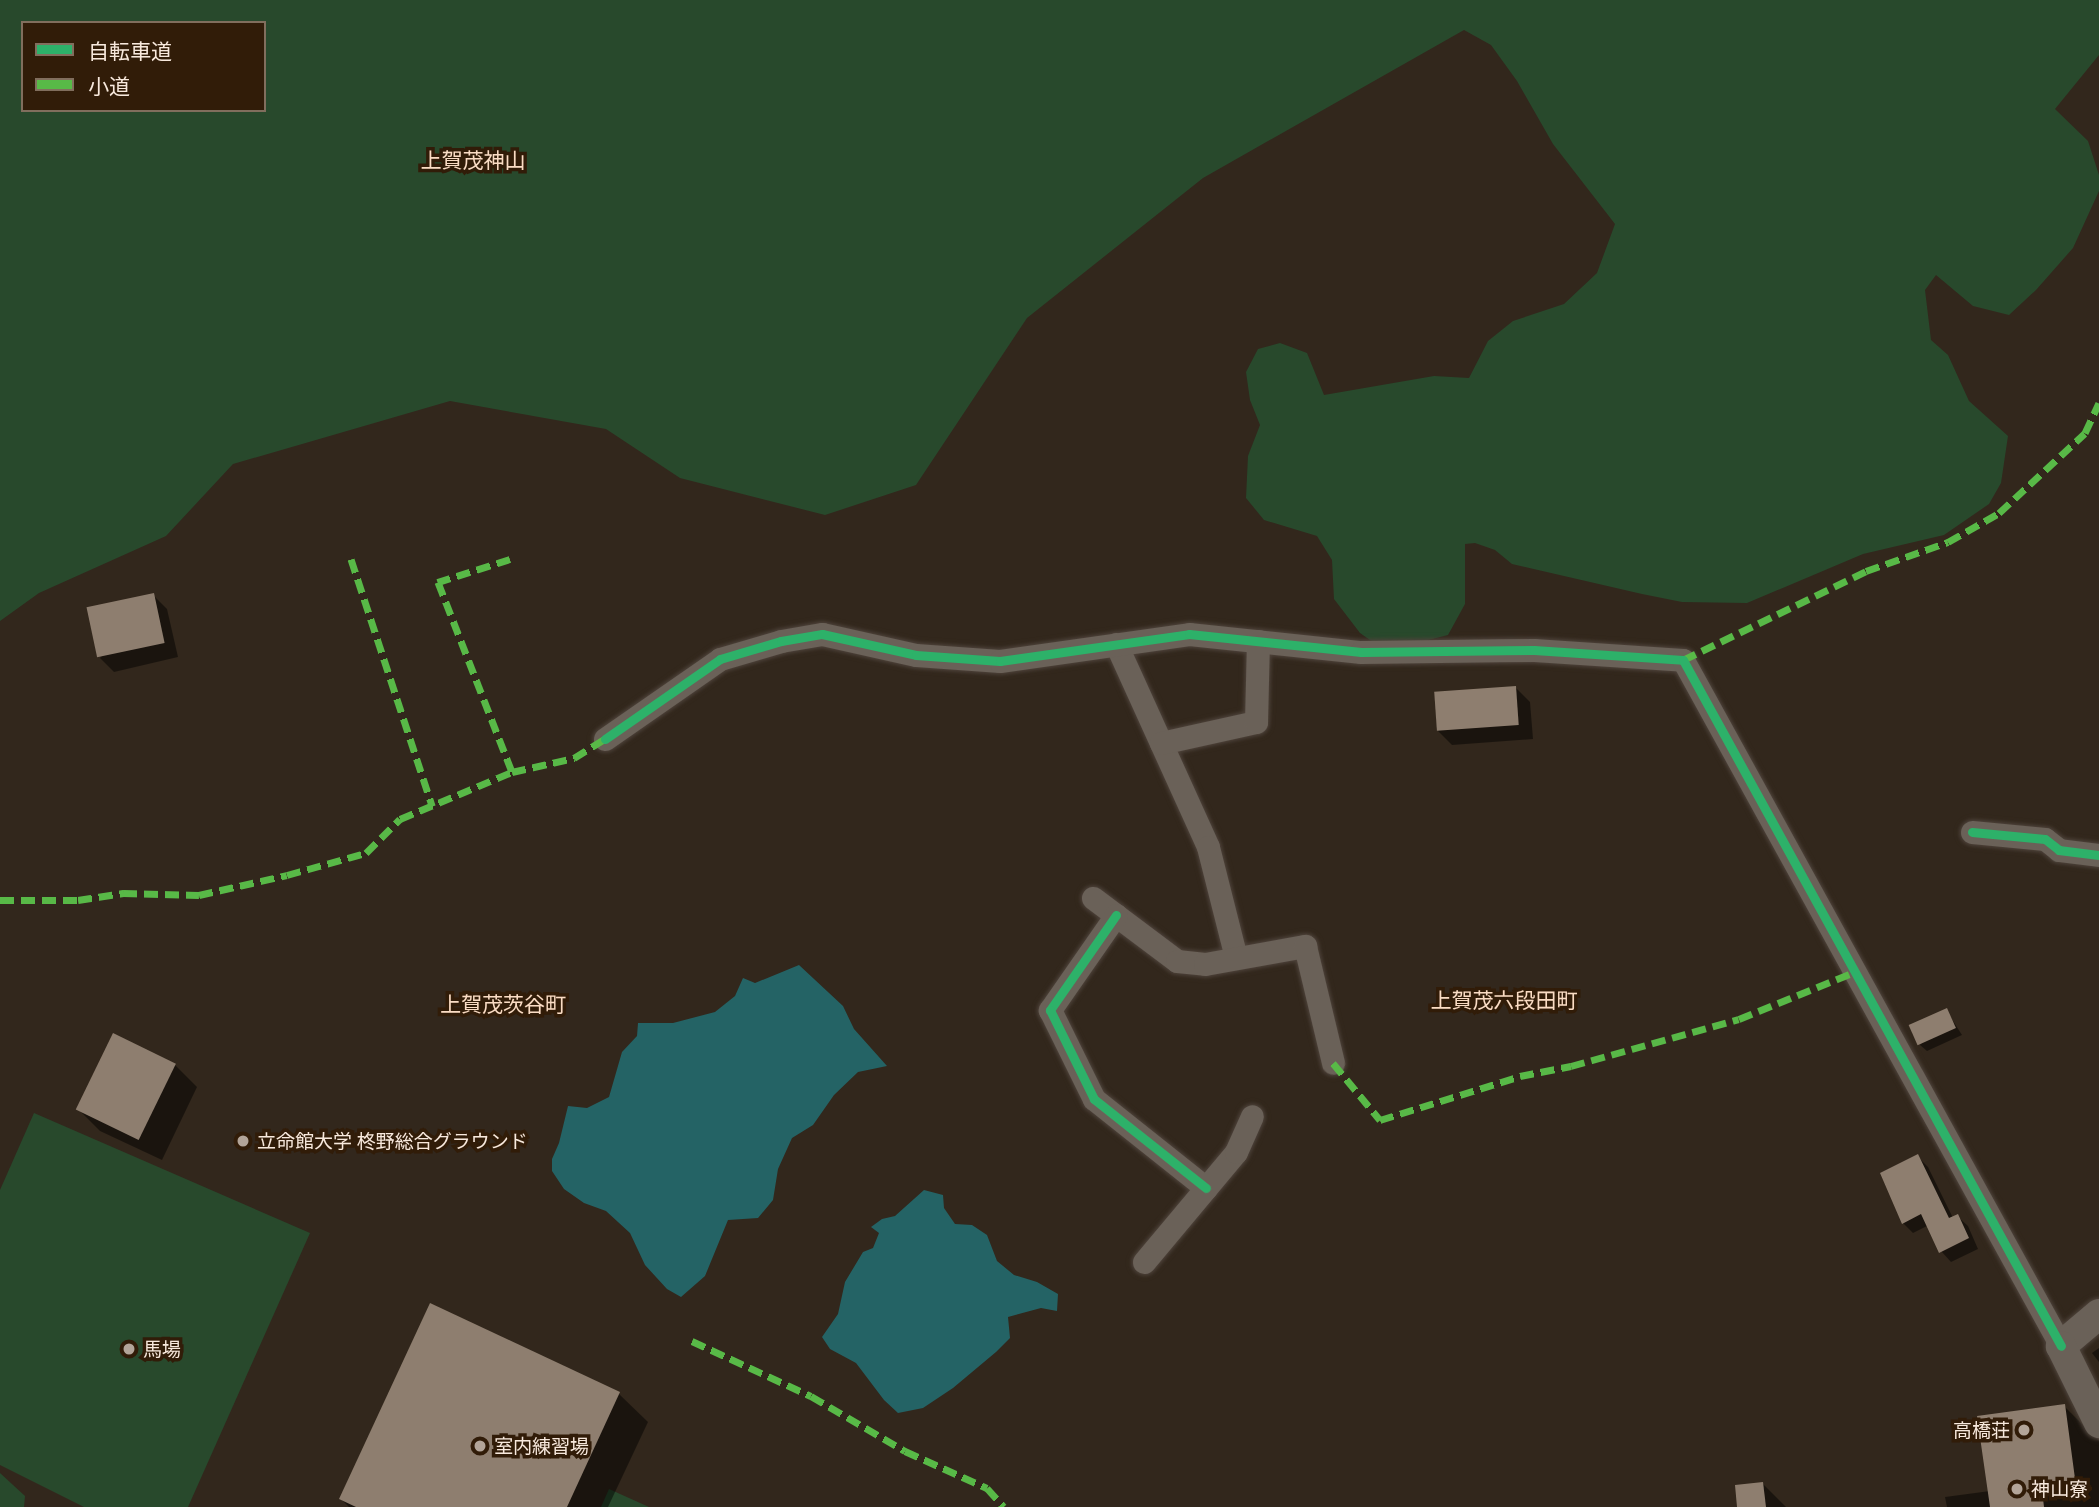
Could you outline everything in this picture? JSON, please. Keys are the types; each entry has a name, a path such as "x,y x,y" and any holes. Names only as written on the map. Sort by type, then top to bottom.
{"street":[{"path":"605,739 720,659 780,640 822,634 916,655 1000,661 1189,634 1362,652 1534,650 1683,660 2061,1346 2099,1423"},
{"path":"1161,743 1256,722 1258,641"},
{"path":"1116,645 1208,847 1236,958"},
{"path":"1972,832 2045,839 2059,850 2099,855"},
{"path":"1093,898 1177,961 1205,964 1305,946 1333,1063"},
{"path":"1116,915 1050,1010 1094,1099 1206,1188"},
{"path":"1144,1262 1236,1152 1252,1116"},
{"path":"2061,1346 2099,1314"}],"green space":[{"path":"0,0 2099,0 2099,55 2055,109 2088,141 2099,175 2099,191 2073,248 2036,290 2009,315 1973,306 1936,275 1925,290 1931,340 1948,355 1969,401 2008,436 2001,483 1989,504 1944,535 1863,554 1747,603 1682,602 1642,594 1512,564 1495,550 1475,543 1465,544 1465,604 1448,635 1409,645 1377,645 1360,633 1334,599 1332,560 1317,536 1264,520 1246,498 1248,456 1260,425 1250,400 1246,372 1258,349 1280,343 1307,353 1324,395 1434,376 1469,378 1488,341 1513,321 1564,304 1597,273 1615,224 1553,144 1517,81 1491,45 1464,30 1203,178 1027,318 916,485 825,515 680,478 606,429 450,401 233,464 166,536 39,593 0,621"},
{"name":"馬場","path":"34,1113 310,1233 188,1507 84,1507 0,1465 0,1190"},
{"path":"0,1473 25,1496 24,1507 0,1507"},
{"path":"609,1489 649,1507 601,1507"}],"water":[{"path":"799,965 843,1006 854,1029 887,1066 858,1072 834,1095 813,1125 792,1138 778,1169 773,1200 758,1218 728,1220 705,1276 681,1297 667,1289 645,1265 630,1233 606,1211 584,1203 564,1189 552,1171 552,1159 568,1106 587,1108 609,1097 622,1052 637,1036 638,1023 673,1023 715,1012 735,996 743,978 755,983"},
{"path":"924,1190 943,1195 944,1208 955,1224 972,1225 987,1235 997,1261 1014,1275 1037,1282 1058,1294 1057,1311 1041,1308 1008,1317 1010,1338 996,1352 953,1388 923,1408 898,1413 884,1400 856,1363 830,1349 822,1337 838,1314 845,1282 863,1252 873,1248 879,1233 871,1227 882,1219 895,1216"}],"building":[{"path":"154,593 165,643 97,657 87,607"},
{"path":"1516,686 1519,725 1437,731 1434,692"},
{"path":"1947,1008 1956,1028 1918,1045 1909,1025"},
{"path":"113,1033 176,1064 139,1140 76,1109"},
{"path":"1918,1154 1949,1218 1958,1214 1969,1238 1939,1253 1921,1214 1902,1224 1880,1173"},
{"name":"室内練習場","path":"430,1303 620,1392 567,1507 356,1507 339,1499"},
{"path":"2065,1404 2076,1486 2042,1490 2044,1507 1990,1507 1977,1416"},
{"path":"1763,1482 1766,1507 1737,1507 1735,1485"}],"marked path":[{"path":"1683,660 1866,571 1948,542 1999,513 2085,433 2099,403"},
{"path":"351,559 432,806"},
{"path":"510,559 438,582 512,772"},
{"path":"0,900 78,900 123,893 199,895 287,875 366,853 400,819 512,772 574,758 605,739"},
{"path":"1333,1063 1380,1120 1520,1076 1571,1066 1739,1019 1854,972"},
{"path":"692,1341 811,1396 905,1451 987,1488 1004,1507"}],"cycle path":[{"path":"605,739 720,659 781,641 822,634 916,655 1000,661 1189,634 1361,652 1534,650 1683,660 2061,1346"},
{"path":"1972,832 2045,839 2059,850 2099,855"},
{"path":"1116,915 1050,1010 1094,1099 1206,1188"}],"place":[{"name":"立命館大学 柊野総合グラウンド","path":"243,1141"},
{"name":"馬場","path":"129,1349"},
{"name":"高橋荘","path":"2024,1430"},
{"name":"室内練習場","path":"480,1446"},
{"name":"神山寮","path":"2017,1489"}],"district":[{"name":"上賀茂神山","path":"473,160"},
{"name":"上賀茂六段田町","path":"1504,1000"},
{"name":"上賀茂茨谷町","path":"503,1004"}]}
